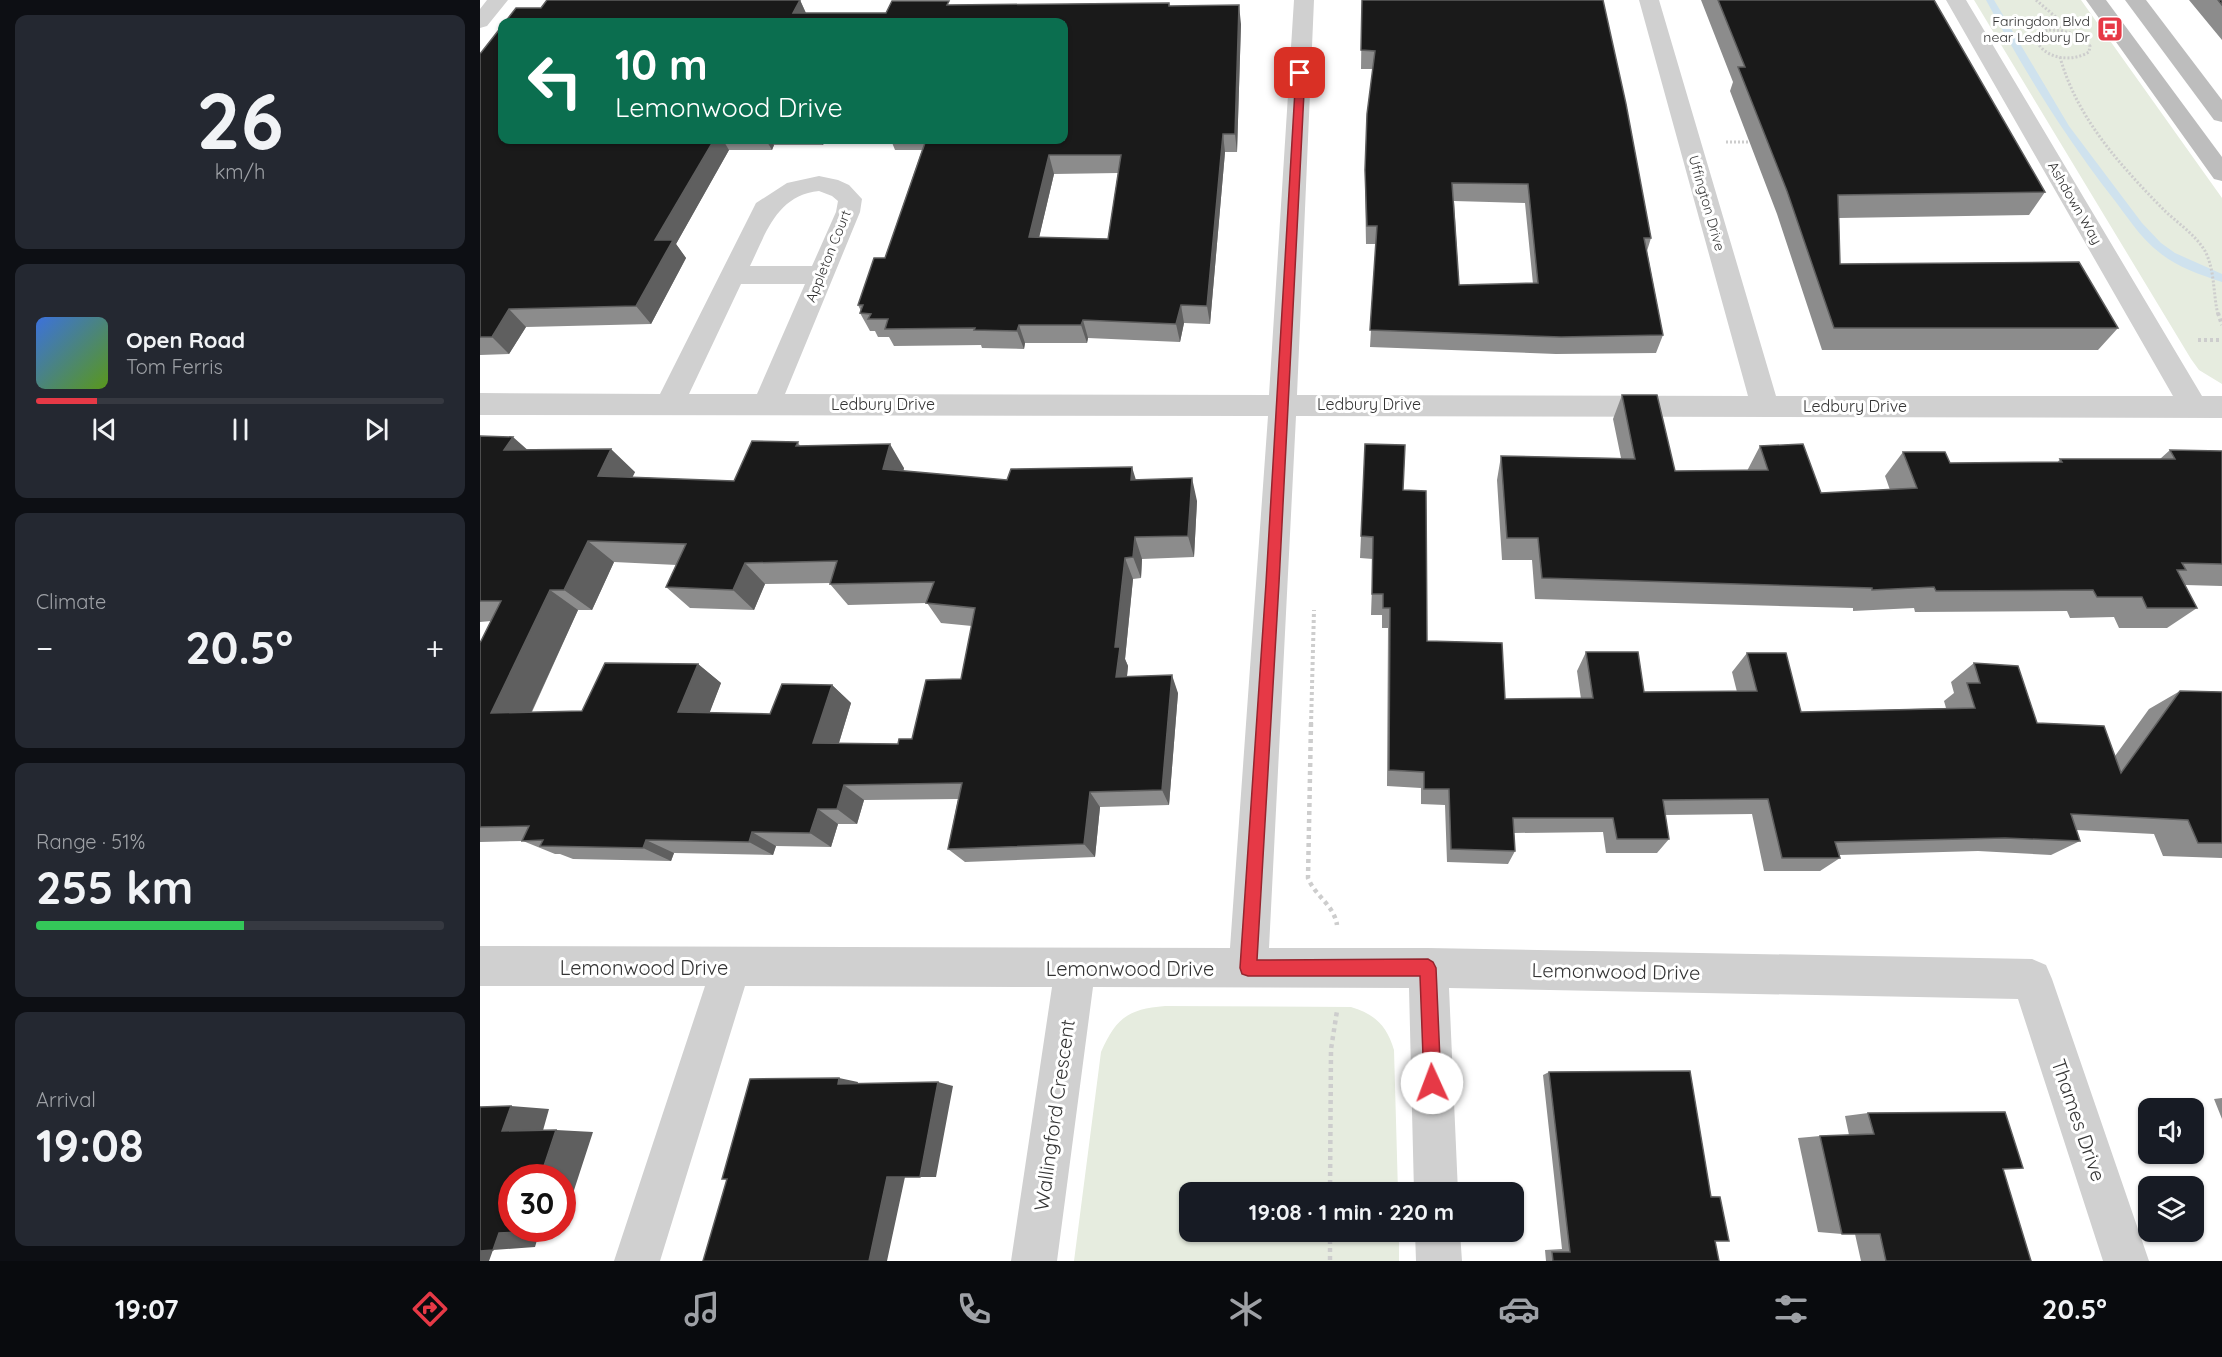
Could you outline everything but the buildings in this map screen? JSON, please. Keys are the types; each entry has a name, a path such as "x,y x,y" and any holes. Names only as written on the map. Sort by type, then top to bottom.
{"street":[{"path":"480,22 498,0"},
{"path":"1248,968 1283,404 1304,0"},
{"name":"Uffington Drive","path":"1649,0 1765,406"},
{"name":"Ashdown Way","path":"1956,0 2194,407"},
{"path":"2096,0 2222,174"},
{"path":"2135,0 2222,115"},
{"name":"Appleton Court","path":"670,403 765,209 776,197 792,188 811,183 829,184 843,190 850,199 848,212 767,404"},
{"path":"732,275 821,275"},
{"name":"Ledbury Drive","path":"480,404 2222,407"},
{"name":"Lemonwood Drive","path":"480,966 1428,968 2032,979"},
{"path":"637,1261 731,967"},
{"path":"1428,968 1436,1182"},
{"name":"Wallingford Crescent","path":"1034,1261 1075,969"},
{"name":"Thames Drive","path":"2032,979 2126,1261"},
{"path":"1438,1242 1439,1261"}],"path":[{"path":"2036,0 2057,18 2062,30"},
{"path":"2044,30 2062,30 2079,36 2087,43 2090,49 2083,57 2060,57 2038,46 2035,36 2044,30"},
{"path":"2060,57 2069,85 2092,126 2162,208 2201,246 2208,264 2213,302 2222,325"},
{"path":"1725,142 1759,142"},
{"path":"1314,599 1308,878 1310,887 1334,912 1337,920 1337,1006 1331,1049 1330,1182"},
{"path":"1330,1242 1330,1261"}],"shaded area":[{"path":"1974,0 2081,0 2222,198 2222,384 2199,370 2191,359"},
{"path":"1152,1007 1351,1007 1367,1013 1379,1022 1388,1034 1394,1050 1398,1182 1179,1182 1179,1242 1399,1242 1399,1261 1074,1261 1101,1052 1118,1023 1132,1013"}],"waterway":[{"path":"1990,0 2033,76 2065,126 2138,225 2171,256 2222,278"}],"place":[{"name":"Faringdon Blvd near Ledbury Dr","path":"2110,29"}],"route":[{"path":"1300,73 1273,583 1248,968 1428,968 1432,1083"}]}
